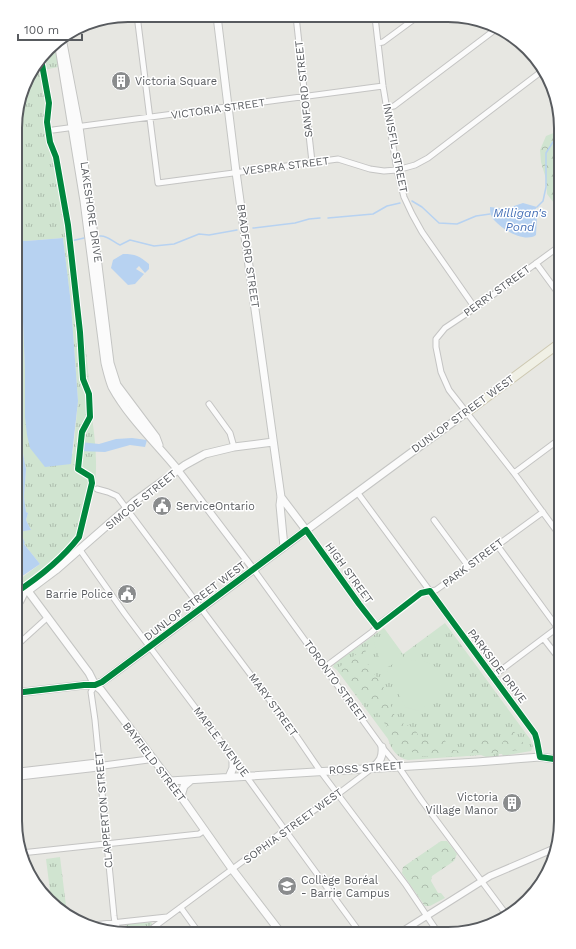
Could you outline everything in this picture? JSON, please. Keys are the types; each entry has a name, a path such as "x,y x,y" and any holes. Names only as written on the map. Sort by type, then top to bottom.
{"main road":[{"name":"BRADFORD STREET","path":"218,22 236,172 281,497 280,505 284,547"},
{"name":"LAKESHORE DRIVE","path":"63,44 97,257 108,355 115,386"},
{"path":"59,47 76,127 104,363 115,386"},
{"name":"DUNLOP STREET WEST","path":"95,685 102,682 202,609 357,492 554,347"},
{"name":"TORONTO STREET","path":"115,386 156,437 162,450 178,470"},
{"name":"SIMCOE STREET","path":"22,593 26,592 80,550 126,509 178,470 205,454 234,447 273,442"},
{"name":"HIGH STREET","path":"281,497 306,530"},
{"name":"SIMCOE STREET","path":"22,598 26,592"},
{"name":"BAYFIELD STREET","path":"26,592 48,617 89,673 95,685 101,690 170,781 232,869 276,927"},
{"path":"22,692 95,685"},
{"path":"372,768 377,764 382,756 382,747"},
{"name":"ROSS STREET","path":"170,781 540,757 554,759"},
{"path":"229,778 233,768 233,758"},
{"path":"181,796 184,786 192,780"}],"street":[{"path":"138,22 151,118"},
{"name":"SANFORD STREET","path":"297,22 312,162"},
{"name":"INNISFIL STREET","path":"376,22 397,170 404,197 422,232 475,308"},
{"path":"378,43 383,42 410,22"},
{"path":"387,107 394,106 492,32"},
{"name":"VESPRA STREET","path":"151,118 158,183 338,159 370,169 384,171 397,170 415,165 428,158 539,73"},
{"name":"VICTORIA STREET","path":"53,130 229,108 305,96 384,86"},
{"name":"PERRY STREET","path":"467,412 453,396 446,384 437,353 436,339 444,328 475,308 554,250"},
{"path":"536,263 554,287"},
{"path":"209,404 230,433 234,447"},
{"path":"467,412 554,527"},
{"path":"514,474 554,443"},
{"name":"TORONTO STREET","path":"178,470 254,570 382,747 398,766 422,801 504,911"},
{"name":"MARY STREET","path":"97,489 117,496 295,734 321,772 406,885 434,927"},
{"name":"PARKSIDE DRIVE","path":"357,492 535,734 538,741 540,757"},
{"name":"PARK STREET","path":"325,667 421,593 436,590 543,512"},
{"path":"434,520 468,566"},
{"name":"HIGH STREET","path":"306,530 377,627"},
{"path":"497,545 554,619"},
{"name":"MAPLE AVENUE","path":"80,550 150,647 247,776 356,927"},
{"path":"22,641 48,617"},
{"path":"492,677 554,630"},
{"path":"544,638 554,652"},
{"name":"CLAPPERTON STREET","path":"95,685 91,692 100,766 115,923 117,926"},
{"path":"22,776 94,768 152,759"},
{"path":"22,771 93,763 100,766"},
{"name":"SOPHIA STREET WEST","path":"154,927 285,830 338,794 372,768"},
{"path":"27,852 199,834 205,830"},
{"path":"409,927 482,881 549,851"},
{"path":"181,908 194,927"},
{"path":"105,924 168,917"}],"green space":[{"path":"56,50 58,67 44,70 50,106 49,114 52,145 57,154 70,229 79,323 83,323 95,442 96,473 95,484 89,507 81,528 75,538 64,553 22,587 22,578 40,564 24,544 25,543 22,536 22,532 24,531 31,530 26,520 28,513 26,512 24,497 26,469 22,448 22,295 25,417 73,454 78,401 71,304 63,238 22,241 23,115 33,81 40,69"},
{"path":"554,133 554,203 547,194 546,179 541,162 540,150 546,136"},
{"path":"445,623 530,739 533,746 531,751 503,756 502,754 499,754 499,756 486,757 481,755 408,760 404,759 395,752 388,739 337,670 333,667 334,664 384,628 403,654"},
{"path":"387,633 404,658 382,670 377,667 376,663 379,657 374,642"},
{"path":"366,647 366,660 368,665 383,686 397,721 414,728 420,738 443,736 449,749 464,752 471,751 476,740 486,735 500,746 512,729 528,749 467,756 418,756 395,740 373,705 338,668"},
{"path":"413,660 429,663 443,673 450,682 419,711 405,707 387,670"},
{"path":"441,841 447,841 457,854 454,861 432,876 431,881 438,893 441,893 445,898 430,906 425,906 402,873 403,867"},
{"path":"60,857 66,907 50,893 46,859"},
{"path":"151,922 152,924 149,927 124,927 128,924"}],"water":[{"name":"Milligan's Pond","path":"523,203 537,207 534,211 537,216 536,235 531,237 520,236 503,228 495,221 491,213 490,207 505,209"},
{"path":"63,238 71,304 78,401 71,464 45,467 30,448 27,435 25,417 22,295 22,241"},
{"path":"123,254 137,256 149,264 149,269 145,273 139,266 136,269 144,274 135,284 128,285 111,268 113,260"},
{"path":"132,438 147,440 145,447 130,445 105,452 79,451 80,442 99,444 116,439"},
{"path":"22,448 26,469 24,497 26,512 28,513 26,520 31,530 22,532"},
{"path":"22,536 25,543 24,544 40,564 22,576"}],"waterway":[{"path":"537,207 543,201 546,187 546,153 554,141"},
{"path":"412,201 422,207 439,223 457,224 476,216 490,214"},
{"path":"328,218 373,214 387,206 400,203"},
{"path":"253,228 295,223 320,218"},
{"path":"100,236 108,238 120,245 130,240 154,246 174,244 199,234 209,235 237,230"},
{"path":"71,241 84,238"}],"cycle path":[{"path":"22,588 49,568 79,537 92,483 91,477 78,469 82,432 90,417 89,394 83,379 80,332 68,225 56,157 50,142 47,122 49,103 42,66"},
{"path":"22,692 95,685 102,682 306,530 377,627 421,593 430,591 535,734 540,757 554,759"}],"place":[{"name":"Victoria Square","path":"121,81"},
{"name":"ServiceOntario","path":"162,506"},
{"name":"Barrie Police","path":"127,594"},
{"name":"Victoria Village Manor","path":"512,803"},
{"name":"Collège Boréal - Barrie Campus","path":"287,886"}]}
